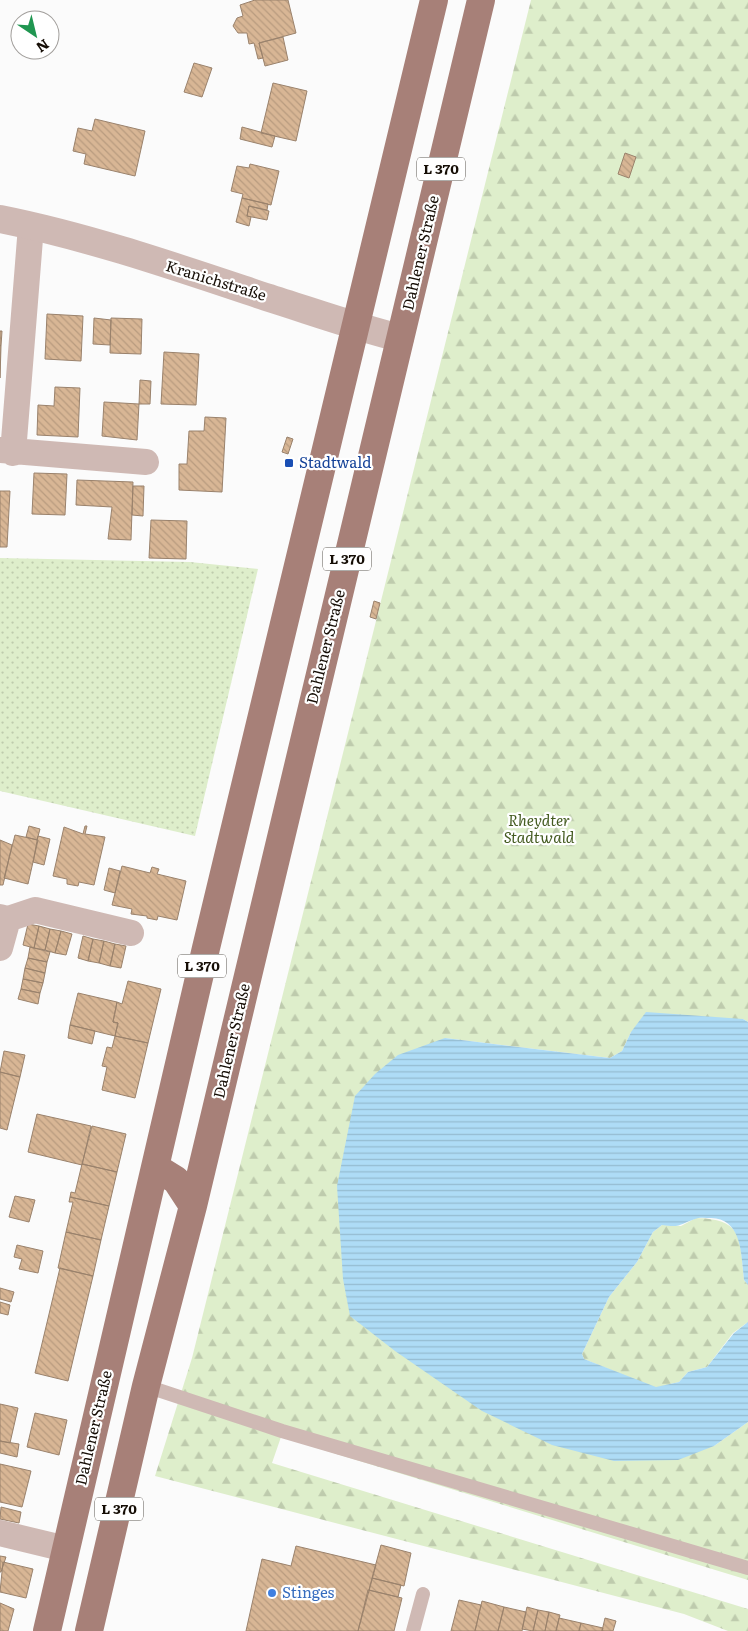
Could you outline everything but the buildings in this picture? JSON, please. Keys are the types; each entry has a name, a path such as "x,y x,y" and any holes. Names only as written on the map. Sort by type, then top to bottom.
{"main road":[{"name":"Dahlener Straße","path":"47,1631 155,1167 434,0"},
{"name":"Dahlener Straße","path":"89,1631 146,1386 193,1206 481,0"},
{"path":"155,1167 176,1180 193,1206"}],"street":[{"name":"Kranichstraße","path":"0,219 31,226 257,294 356,327 400,338"},
{"path":"31,226 6,451 146,462"},
{"path":"0,948 4,918 35,910 131,933"},
{"path":"0,1533 66,1549"}],"lane":[{"path":"146,1386 282,1431 748,1568"},
{"path":"414,1631 423,1594"}],"green space":[{"name":"Rheydter Stadtwald","path":"531,0 748,0 748,1022 743,1019 631,1032 622,1051 610,1058 445,1038 343,1279 714,1446 748,1422 748,1580 281,1437 272,1463 748,1609 748,1631 728,1631 684,1614 155,1476 192,1358"},
{"path":"0,558 190,562 258,569 195,836 0,791"},
{"path":"696,1218 723,1222 731,1227 736,1234 742,1253 744,1280 748,1285 748,1322 733,1333 707,1367 688,1372 679,1382 655,1388 584,1359 582,1354 609,1297 637,1262 653,1232 662,1225 681,1226"}],"water":[{"path":"646,1012 743,1019 748,1022 748,1285 744,1280 738,1240 735,1232 729,1225 721,1220 697,1218 677,1226 662,1225 653,1232 637,1262 609,1297 582,1354 584,1359 656,1387 679,1382 688,1372 707,1367 734,1333 748,1322 748,1422 714,1446 678,1460 614,1461 552,1445 482,1411 395,1351 350,1316 343,1279 337,1186 355,1096 375,1074 398,1055 445,1038 610,1058 622,1051 631,1032"}],"place":[{"name":"Stadtwald","path":"289,463"},
{"name":"Stinges","path":"272,1593"}]}
